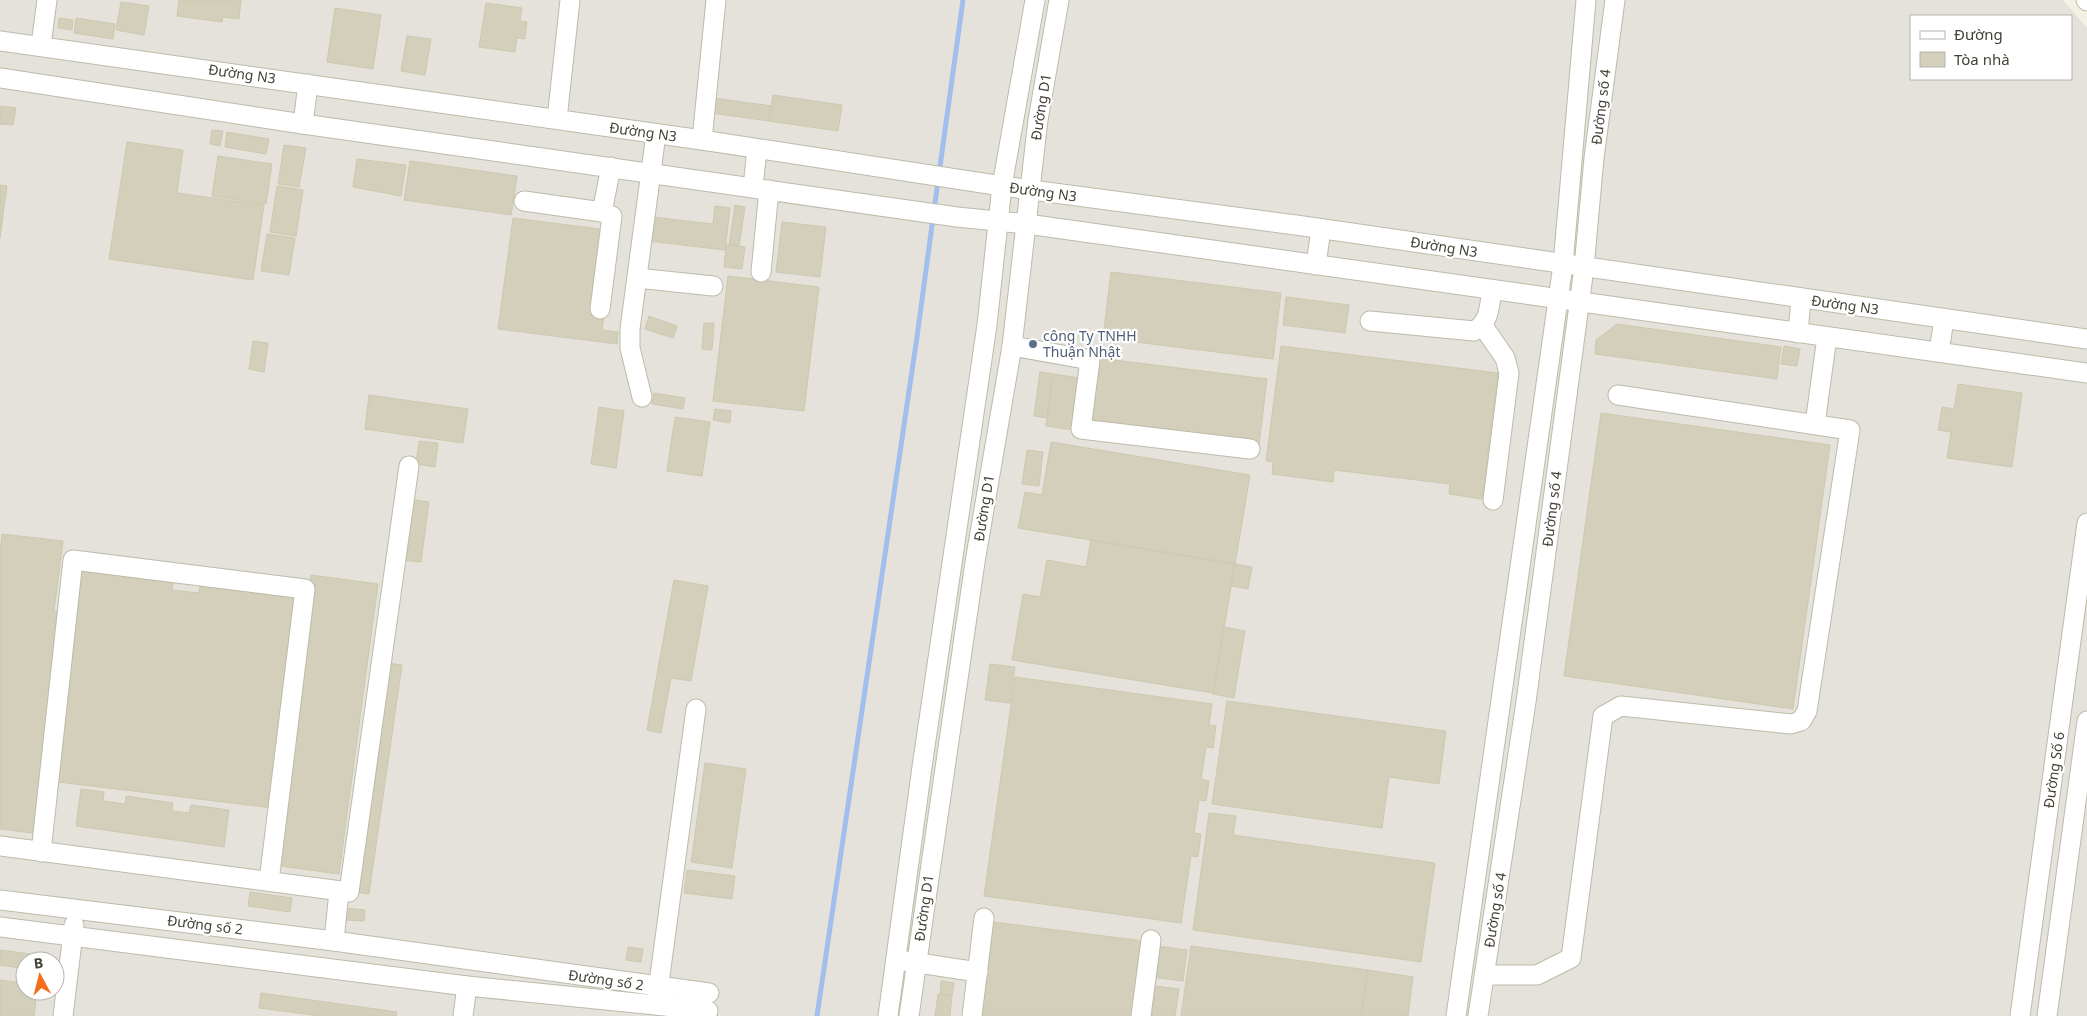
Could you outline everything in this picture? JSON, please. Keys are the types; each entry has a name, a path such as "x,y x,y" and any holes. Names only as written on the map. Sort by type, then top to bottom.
{"street":[{"path":"41,45 47,0"},
{"path":"557,119 570,0"},
{"path":"702,140 716,0"},
{"name":"Đường D1","path":"888,1016 922,767 987,325 1002,186 1035,0"},
{"name":"Đường D1","path":"909,1016 975,562 1012,346 1038,120 1059,0"},
{"name":"Đường số 4","path":"1456,1016 1562,265 1586,0"},
{"name":"Đường số 4","path":"1478,1016 1526,702 1584,268 1594,158 1615,0"},
{"name":"Đường N3","path":"0,40 702,140 1029,190 1321,229 2087,339"},
{"path":"0,78 303,124 907,210 999,223 1027,224 2087,373"},
{"path":"303,124 308,84"},
{"path":"642,397 630,348 630,329 656,134"},
{"path":"757,149 761,189 761,272"},
{"path":"602,212 611,167"},
{"path":"524,201 602,212 612,216 600,309"},
{"path":"1316,265 1321,229"},
{"path":"637,278 713,286"},
{"path":"1370,321 1474,331 1483,326 1487,319 1492,290"},
{"path":"1798,333 1802,299"},
{"path":"1939,352 1944,319"},
{"path":"1483,326 1505,358 1508,374 1493,500"},
{"path":"1815,424 1827,337"},
{"path":"1012,346 1090,360 1081,429 1250,449"},
{"path":"1485,975 1537,975 1571,958 1603,716 1621,706 1791,724 1801,721 1807,711 1850,430 1618,395"},
{"path":"0,846 349,892 409,466"},
{"name":"Đường Số 6","path":"2020,1016 2087,523"},
{"path":"952,559 975,562"},
{"path":"42,852 73,560 305,589 269,881"},
{"path":"696,709 657,996 709,1002"},
{"name":"Đường Số 6","path":"2047,1016 2087,721"},
{"path":"1481,838 1505,842"},
{"path":"334,941 339,891"},
{"name":"Đường số 2","path":"0,900 334,941 657,996"},
{"path":"63,1016 76,909"},
{"path":"972,1016 984,918"},
{"name":"Đường số 2","path":"0,927 467,986 657,996"},
{"path":"1141,1016 1151,940"},
{"path":"897,960 978,972"},
{"path":"463,1016 467,986"}],"shaded area":[{"path":"0,0 2063,0 2087,28 2087,1016 0,1016"}],"building":[{"path":"179,0 241,0 239,19 223,17 222,22 177,16"},
{"path":"121,2 149,6 144,35 116,30"},
{"path":"486,3 522,8 520,21 527,22 525,39 517,38 515,52 479,47"},
{"path":"335,8 381,15 373,69 327,62"},
{"path":"59,18 73,20 72,30 58,28"},
{"path":"76,18 115,24 113,39 74,33"},
{"path":"407,36 431,39 425,75 401,71"},
{"path":"773,95 842,105 838,131 769,121"},
{"path":"713,98 772,106 769,121 711,113"},
{"path":"0,106 16,108 13,125 0,124"},
{"path":"212,130 223,131 220,146 210,144"},
{"path":"227,132 269,139 266,154 225,147"},
{"path":"127,142 183,150 177,193 264,205 253,280 109,259"},
{"path":"284,145 306,148 299,187 278,184"},
{"path":"218,156 272,164 266,204 212,196"},
{"path":"357,159 406,165 401,196 353,187"},
{"path":"410,161 517,176 511,215 404,200"},
{"path":"0,185 7,186 0,238"},
{"path":"277,186 303,190 296,236 270,232"},
{"path":"735,205 745,207 739,246 729,245"},
{"path":"715,206 730,208 725,250 649,241 652,217 713,224"},
{"path":"513,218 615,231 602,330 618,332 617,344 498,329"},
{"path":"782,222 826,227 820,277 776,272"},
{"path":"267,234 295,238 289,275 261,271"},
{"path":"726,245 745,247 742,269 724,267"},
{"path":"1111,272 1281,293 1273,359 1103,338"},
{"path":"728,276 819,287 804,411 713,401"},
{"path":"1286,297 1349,305 1345,333 1283,325"},
{"path":"649,316 677,326 673,338 645,329"},
{"path":"704,323 714,323 712,350 702,349"},
{"path":"1617,324 1781,347 1777,379 1595,354 1596,340"},
{"path":"253,341 268,343 264,372 249,369"},
{"path":"1281,346 1498,373 1482,499 1449,494 1450,484 1334,470 1333,482 1272,474 1273,462 1266,461"},
{"path":"1784,346 1800,349 1797,366 1781,364"},
{"path":"1098,358 1267,379 1259,445 1090,424"},
{"path":"1040,372 1053,374 1047,418 1034,416"},
{"path":"1053,374 1080,378 1074,430 1046,426"},
{"path":"1958,384 2022,393 2012,467 1947,458 1951,432 1938,430 1942,407 1954,409"},
{"path":"654,393 685,398 683,409 652,404"},
{"path":"369,395 468,409 463,443 365,429"},
{"path":"599,407 624,411 616,468 591,464"},
{"path":"715,409 731,411 730,423 713,420"},
{"path":"1601,413 1830,445 1793,709 1564,676"},
{"path":"675,417 710,422 702,476 667,471"},
{"path":"419,441 438,443 435,467 416,464"},
{"path":"1051,442 1250,475 1235,564 1018,528 1025,492 1042,495"},
{"path":"1027,450 1043,452 1039,486 1022,484"},
{"path":"409,499 429,502 421,562 400,560"},
{"path":"2,534 63,541 54,611 62,612 33,833 0,829 0,553"},
{"path":"1091,540 1235,564 1213,693 1012,660 1023,594 1040,597 1047,560 1086,567"},
{"path":"1235,564 1252,567 1248,589 1231,586"},
{"path":"82,567 174,578 172,590 199,593 200,582 300,594 273,808 50,781 76,579 80,579"},
{"path":"311,575 378,584 339,874 272,865"},
{"path":"674,580 708,586 691,681 671,678 661,733 647,730"},
{"path":"1224,627 1245,631 1234,698 1213,694"},
{"path":"387,663 402,665 369,894 354,892"},
{"path":"990,664 1015,667 1010,703 985,700"},
{"path":"1015,677 1212,704 1209,725 1216,726 1213,748 1206,747 1201,779 1209,781 1206,801 1199,800 1194,833 1201,834 1198,857 1191,856 1181,923 984,896"},
{"path":"1227,701 1446,731 1439,784 1389,777 1382,828 1212,804"},
{"path":"705,763 746,769 732,868 691,862"},
{"path":"81,789 104,792 103,801 125,804 126,796 173,803 172,811 189,813 191,805 229,810 224,847 76,826"},
{"path":"1209,813 1236,816 1233,835 1435,863 1421,962 1193,930"},
{"path":"687,870 735,876 732,899 684,893"},
{"path":"250,892 292,898 290,912 248,906"},
{"path":"346,908 365,910 364,921 345,920"},
{"path":"993,922 1144,941 1134,1016 981,1016"},
{"path":"1157,946 1187,950 1183,981 1152,977"},
{"path":"1191,946 1368,970 1361,1016 1181,1016"},
{"path":"628,947 643,949 641,962 626,960"},
{"path":"0,950 15,952 15,967 0,965"},
{"path":"1368,970 1413,977 1408,1016 1361,1016"},
{"path":"0,980 15,982 15,1001 36,1001 34,1016 0,1016"},
{"path":"941,981 954,983 952,996 940,995"},
{"path":"1156,986 1179,989 1175,1016 1152,1016"},
{"path":"261,993 397,1012 396,1016 320,1016 259,1008"},
{"path":"938,994 952,996 950,1016 935,1016"}],"waterway":[{"path":"934,210 963,0"},
{"path":"817,1016 933,218"}],"place":[{"name":"công Ty TNHH Thuận Nhật","path":"1033,344"}]}
